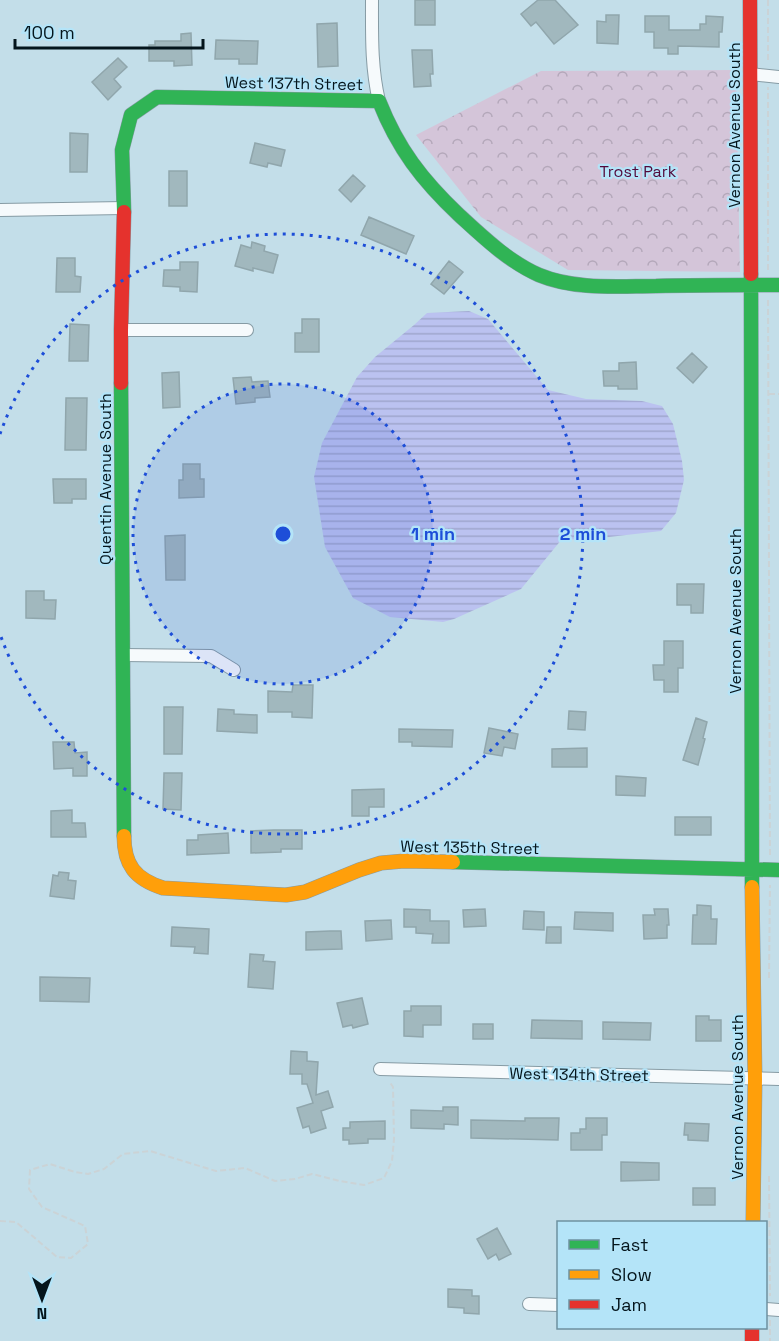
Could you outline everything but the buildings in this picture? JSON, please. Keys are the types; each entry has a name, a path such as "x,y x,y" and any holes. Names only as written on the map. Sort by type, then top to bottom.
{"street":[{"path":"372,0 372,62 378,101"},
{"name":"Vernon Avenue South","path":"750,0 752,869 755,1079 753,1221"},
{"path":"750,74 774,77"},
{"name":"West 137th Street","path":"157,97 378,101 401,150 419,176 453,210 504,254 542,276 583,285 608,286 774,285"},
{"name":"Quentin Avenue South","path":"135,873 129,865 124,844 121,330 124,208 122,150 131,115 157,97"},
{"path":"0,210 124,208"},
{"path":"121,330 247,330"},
{"path":"123,655 211,656 234,670"},
{"name":"West 135th Street","path":"135,873 142,880 163,888 286,895 305,892 381,863 404,861 774,870"},
{"name":"West 134th Street","path":"380,1069 779,1079"},
{"path":"529,1304 557,1305"}],"path":[{"path":"768,0 774,77 774,870 769,986"},
{"path":"0,1221 16,1222 57,1257 71,1258 88,1244 85,1226 42,1207 29,1189 30,1170 50,1164 88,1174 104,1169 123,1154 150,1151 216,1171 245,1168 275,1181 312,1174 364,1185 384,1178 392,1161 393,1087 380,1069"},
{"path":"769,1171 770,1341"}],"green space":[{"name":"Trost Park","path":"736,70 740,272 568,270 481,217 416,135 541,71"}],"water":[{"path":"469,311 488,319 548,390 586,399 642,401 662,406 673,424 682,461 684,480 676,513 661,531 583,540 562,539 521,589 454,619 443,622 390,617 353,598 325,547 314,477 322,443 357,377 375,357 427,313"}],"traffic: fast":[{"path":"124,212 122,150 131,115 157,97 379,101 394,134 422,176 459,215 497,248 528,270 553,280 597,286 779,285"},
{"path":"751,274 752,887"},
{"path":"121,383 124,836"},
{"path":"453,862 779,870"}],"traffic: slow":[{"path":"124,836 126,855 133,870 145,880 163,888 286,895 305,892 381,863 453,862"},
{"path":"752,887 755,1079 753,1221"}],"traffic: jam":[{"path":"750,0 751,274"},
{"path":"121,383 124,212"},
{"path":"752,1329 752,1341"}]}
